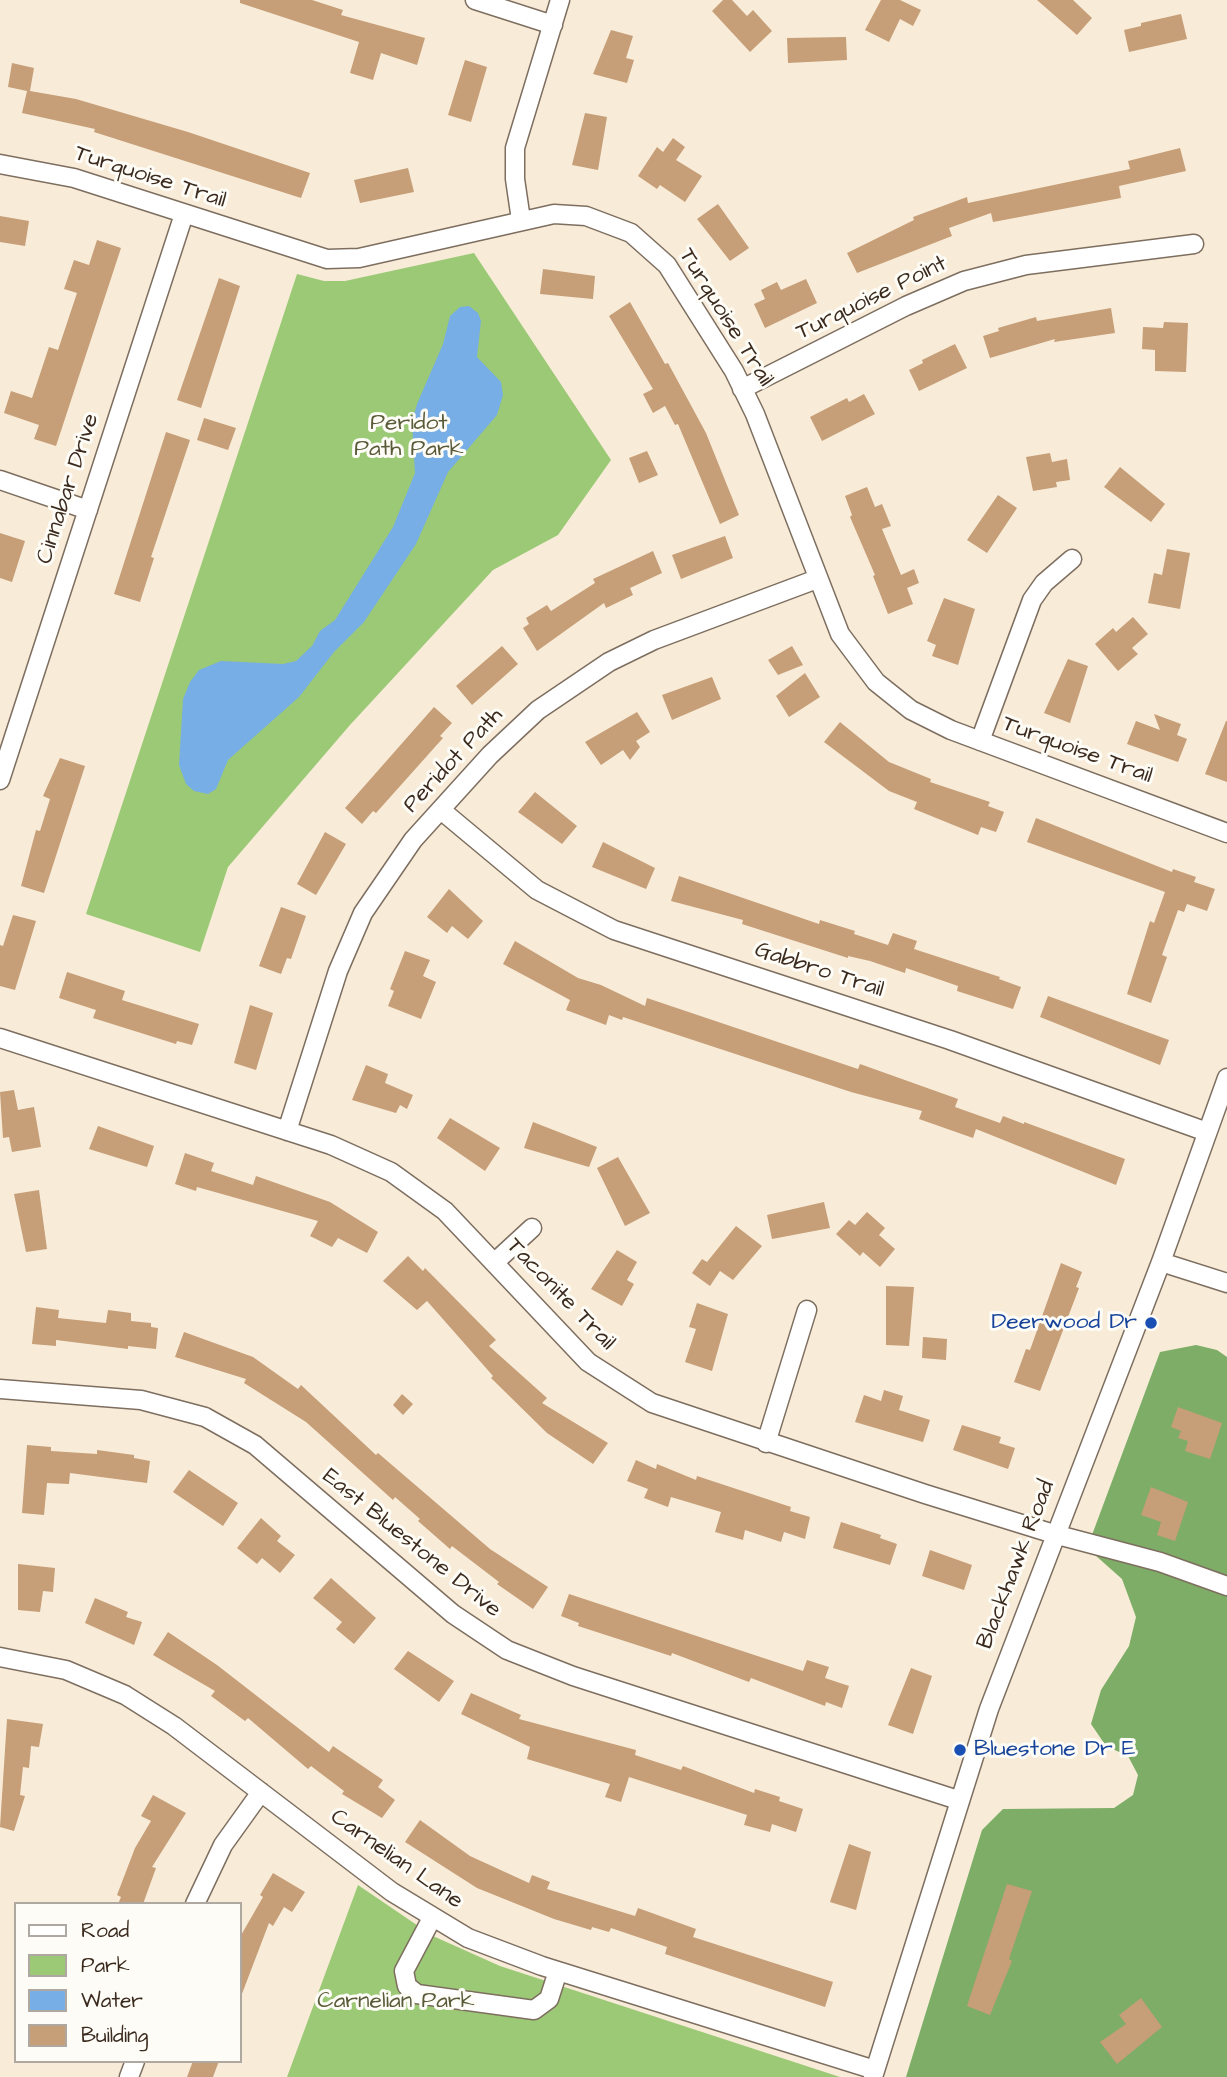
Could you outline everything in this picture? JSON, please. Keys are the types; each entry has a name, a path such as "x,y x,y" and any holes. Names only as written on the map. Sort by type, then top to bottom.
{"street":[{"path":"475,0 553,25"},
{"path":"521,220 514,179 515,148 561,0"},
{"name":"Turquoise Trail","path":"0,164 74,178 299,252 341,260 554,214 586,216 618,227 643,241 680,282 742,389 767,444 840,634 876,682 921,715 980,741 1227,833"},
{"name":"Cinnabar Drive","path":"0,780 3,760 184,214"},
{"name":"Turquoise Point","path":"742,389 906,306 964,282 1026,265 1194,244"},
{"path":"0,480 88,510"},
{"path":"980,741 1032,600 1044,583 1072,559"},
{"name":"Peridot Path","path":"287,1130 354,932 395,863 441,810 526,721 588,675 654,639 817,579"},
{"name":"Gabbro Trail","path":"441,810 537,890 614,930 939,1037 1207,1132"},
{"name":"Taconite Trail","path":"0,1038 287,1130 352,1153 401,1178 445,1211 572,1348 617,1383 670,1411 1054,1534 1160,1562 1227,1586"},
{"name":"Blackhawk Road","path":"874,2074 958,1800 1054,1534 1161,1262 1227,1078"},
{"path":"494,1263 532,1228"},
{"path":"1161,1262 1227,1283"},
{"path":"766,1443 807,1310"},
{"name":"East Bluestone Drive","path":"0,1389 141,1400 205,1418 255,1445 453,1614 507,1650 573,1676 958,1800"},
{"name":"Carnelian Lane","path":"0,1657 66,1670 125,1695 174,1726 375,1880 432,1918 488,1947 874,2074"},
{"path":"196,1902 223,1845 261,1792"},
{"path":"432,1918 404,1971 407,1986 417,1994 534,2011 549,1999 558,1971"}],"green space":[{"name":"Peridot Path Park","path":"474,253 611,460 558,535 493,570 350,725 228,867 200,952 86,914 297,274 324,281 345,281"},
{"path":"1196,1345 1217,1350 1227,1357 1227,2077 906,2077 982,1830 1003,1809 1114,1808 1133,1795 1138,1775 1128,1756 1106,1746 1091,1724 1101,1690 1129,1646 1136,1617 1122,1579 1095,1555 1092,1535 1160,1352"},
{"name":"Carnelian Park","path":"358,1885 433,1936 500,1966 840,2077 287,2077"}],"water":[{"path":"469,306 478,313 481,321 477,357 501,382 503,395 497,415 448,472 416,544 364,622 334,652 299,697 228,760 216,789 208,794 194,791 186,784 179,765 183,699 190,682 199,670 221,661 283,664 296,661 312,646 320,631 335,620 393,527 415,473 412,422 417,404 443,344 450,316 460,307"}],"building":[{"path":"240,0 312,0 343,10 341,15 425,38 417,65 381,53 373,80 350,73 359,42 240,3"},
{"path":"723,0 732,0 747,16 753,10 772,31 750,52 712,11"},
{"path":"881,0 900,0 921,10 913,26 900,19 889,42 865,30"},
{"path":"1037,0 1073,0 1092,18 1077,35"},
{"path":"1181,14 1187,39 1129,52 1124,30 1141,26 1141,23"},
{"path":"611,30 633,36 626,58 634,60 627,83 593,74"},
{"path":"846,37 847,60 788,63 787,38"},
{"path":"465,60 487,67 471,122 448,115"},
{"path":"12,63 34,68 30,91 76,99 188,132 310,173 301,198 94,132 95,129 22,113 27,91 8,87"},
{"path":"585,113 607,117 598,170 572,165"},
{"path":"673,138 685,147 676,160 702,176 685,202 660,185 657,189 638,176 657,147 663,152"},
{"path":"1180,148 1186,171 1119,186 1121,198 993,222 991,213 949,228 952,236 857,273 847,253 914,220 913,217 967,197 968,203 1130,169 1128,161"},
{"path":"408,168 414,192 360,203 354,180"},
{"path":"718,204 749,248 730,261 697,219"},
{"path":"0,216 29,221 25,246 0,242"},
{"path":"97,240 121,248 56,446 34,439 39,425 4,413 11,391 32,398 49,347 58,350 77,293 64,289 74,260 89,265"},
{"path":"543,269 595,276 593,299 540,294"},
{"path":"219,278 240,286 201,408 177,400"},
{"path":"806,279 817,303 765,328 754,304 765,299 761,290 777,282 781,290"},
{"path":"630,302 665,364 668,363 706,433 739,515 720,524 678,424 675,425 665,406 653,413 643,394 653,389 609,316"},
{"path":"1111,308 1115,333 1054,342 1055,339 990,358 983,336 999,331 998,328 1036,317 1037,321"},
{"path":"1164,322 1188,323 1186,372 1155,371 1155,350 1142,349 1143,327 1163,328"},
{"path":"955,344 967,368 919,391 909,370 923,363 922,360"},
{"path":"864,394 875,414 822,441 810,417 847,398 849,402"},
{"path":"204,418 236,428 228,450 197,440"},
{"path":"166,432 190,440 151,557 154,558 140,602 114,594"},
{"path":"647,451 658,475 639,483 629,458"},
{"path":"1050,453 1052,462 1067,459 1070,480 1056,482 1057,487 1033,491 1026,457"},
{"path":"1120,467 1165,504 1151,522 1104,487"},
{"path":"867,487 875,507 882,504 891,526 882,529 901,575 914,569 919,583 907,588 913,604 888,614 873,576 875,575 850,517 852,515 845,496"},
{"path":"998,495 1017,508 987,553 967,540"},
{"path":"0,533 25,541 12,582 0,578"},
{"path":"725,536 733,558 681,579 672,555"},
{"path":"1167,549 1190,553 1180,609 1148,603 1154,573 1162,575"},
{"path":"653,551 662,573 630,588 633,595 606,608 604,603 537,651 523,628 529,624 526,618 547,605 551,611 595,583 593,579"},
{"path":"944,598 975,609 958,665 932,656 936,645 927,641"},
{"path":"1133,617 1148,634 1132,648 1138,654 1118,671 1095,644 1113,628 1116,632"},
{"path":"502,646 518,664 472,705 456,686"},
{"path":"792,646 803,665 778,675 768,660"},
{"path":"1068,659 1088,666 1070,723 1044,713"},
{"path":"805,673 820,697 789,717 776,696"},
{"path":"712,677 721,699 672,720 662,695"},
{"path":"434,707 452,723 440,736 443,738 376,813 373,811 362,824 345,808"},
{"path":"637,712 650,732 636,741 640,747 630,760 623,750 601,765 585,742"},
{"path":"1154,714 1181,724 1177,735 1187,739 1178,762 1127,744 1136,721 1160,730"},
{"path":"1227,721 1227,782 1205,774"},
{"path":"840,722 889,762 931,779 930,782 990,802 988,806 1004,812 996,832 981,827 978,835 914,809 917,802 889,791 824,742"},
{"path":"60,758 85,766 44,893 21,886 36,830 40,831 50,799 43,796"},
{"path":"535,792 577,826 562,844 518,812"},
{"path":"1036,818 1172,872 1173,869 1196,877 1194,882 1215,889 1207,911 1187,904 1184,912 1178,910 1162,955 1167,957 1151,1003 1127,994 1150,921 1154,923 1165,892 1027,842"},
{"path":"325,832 346,844 316,895 297,884"},
{"path":"603,842 655,868 646,889 592,867"},
{"path":"679,876 819,924 820,920 855,931 854,934 888,945 893,933 917,941 914,949 1000,977 999,979 1021,987 1013,1009 957,991 958,986 906,968 905,973 870,961 848,958 742,924 743,920 671,901"},
{"path":"449,889 483,921 468,939 452,926 447,933 427,917"},
{"path":"281,907 306,916 291,959 287,958 281,974 259,966"},
{"path":"13,915 36,921 15,990 0,986 0,945 3,946"},
{"path":"515,941 578,978 601,985 645,1006 647,998 858,1069 860,1064 958,1099 955,1107 1000,1123 1003,1116 1024,1122 1125,1159 1116,1185 976,1129 973,1138 919,1119 922,1111 851,1092 623,1017 622,1020 609,1015 606,1025 566,1010 570,1000 503,964"},
{"path":"405,951 430,960 423,976 436,982 421,1019 388,1006 394,991 390,989"},
{"path":"67,972 125,991 122,1000 199,1024 192,1045 177,1041 176,1044 93,1018 96,1010 59,998"},
{"path":"1048,996 1169,1040 1160,1065 1040,1017"},
{"path":"250,1005 273,1013 256,1070 234,1063"},
{"path":"366,1065 388,1074 385,1083 413,1095 407,1109 400,1105 396,1113 352,1100"},
{"path":"14,1090 18,1110 34,1107 41,1147 12,1152 9,1137 3,1138 0,1092"},
{"path":"450,1118 500,1148 485,1171 437,1138"},
{"path":"533,1122 597,1147 589,1167 524,1148"},
{"path":"98,1126 154,1146 147,1167 89,1149"},
{"path":"185,1153 214,1163 211,1171 253,1185 256,1176 330,1202 378,1232 367,1253 338,1238 332,1247 310,1236 318,1221 197,1187 196,1191 175,1184"},
{"path":"618,1157 650,1213 625,1226 597,1168"},
{"path":"39,1190 47,1249 26,1252 14,1194"},
{"path":"824,1202 830,1228 772,1239 767,1215"},
{"path":"867,1212 885,1228 879,1235 895,1249 880,1267 863,1252 860,1256 836,1234 849,1220 855,1225"},
{"path":"736,1226 762,1246 733,1280 720,1271 710,1286 692,1273 702,1259 707,1262"},
{"path":"617,1250 637,1262 627,1280 634,1284 622,1306 591,1289"},
{"path":"408,1256 423,1271 425,1268 496,1340 489,1346 547,1398 542,1403 608,1443 593,1464 547,1433 491,1378 493,1376 427,1301 417,1310 383,1281"},
{"path":"1061,1263 1082,1272 1076,1287 1079,1288 1040,1391 1014,1382 1026,1349 1030,1350"},
{"path":"886,1286 914,1287 909,1346 886,1345"},
{"path":"697,1303 728,1314 712,1371 685,1362 696,1329 689,1327"},
{"path":"36,1307 59,1310 58,1318 106,1323 108,1310 131,1313 131,1321 151,1323 151,1327 158,1328 156,1349 128,1346 128,1349 56,1340 56,1346 32,1344"},
{"path":"184,1332 253,1357 298,1389 301,1385 376,1455 378,1453 490,1549 548,1587 533,1609 497,1584 499,1582 452,1546 450,1549 418,1521 420,1519 395,1497 393,1500 306,1422 244,1383 246,1379 175,1357"},
{"path":"923,1337 947,1339 946,1360 922,1358"},
{"path":"884,1390 903,1396 899,1410 930,1420 923,1442 855,1422 864,1395 881,1401"},
{"path":"402,1394 413,1404 403,1415 393,1405"},
{"path":"1178,1407 1222,1423 1210,1459 1185,1451 1188,1441 1178,1438 1181,1431 1171,1427"},
{"path":"962,1425 1001,1437 999,1443 1015,1448 1008,1469 953,1450"},
{"path":"27,1445 51,1447 51,1451 97,1454 97,1450 134,1455 134,1458 150,1461 147,1483 70,1473 69,1484 47,1483 44,1515 22,1513"},
{"path":"636,1460 656,1469 657,1464 696,1480 697,1476 791,1507 790,1511 810,1517 805,1539 784,1532 781,1542 745,1530 743,1540 715,1532 721,1512 671,1497 668,1507 644,1498 648,1489 627,1481"},
{"path":"189,1470 238,1503 223,1526 173,1492"},
{"path":"1151,1487 1188,1502 1175,1541 1157,1535 1161,1522 1141,1515"},
{"path":"261,1518 281,1536 277,1541 295,1555 280,1573 262,1558 257,1564 237,1548"},
{"path":"841,1522 881,1535 880,1538 897,1544 890,1565 833,1548"},
{"path":"930,1550 972,1565 964,1590 922,1576"},
{"path":"18,1564 55,1568 53,1592 43,1591 40,1612 18,1610"},
{"path":"331,1578 376,1618 354,1644 336,1629 342,1622 313,1598"},
{"path":"569,1594 803,1671 807,1660 829,1667 825,1678 849,1686 842,1708 826,1702 825,1706 751,1678 749,1682 672,1653 671,1656 578,1626 579,1623 561,1616"},
{"path":"95,1598 128,1612 126,1617 142,1622 134,1645 85,1623"},
{"path":"168,1632 217,1665 329,1752 333,1746 383,1780 378,1787 395,1800 382,1818 342,1794 344,1791 311,1766 308,1769 248,1718 245,1721 211,1696 215,1691 153,1655"},
{"path":"408,1651 454,1681 439,1702 394,1669"},
{"path":"911,1668 932,1676 913,1734 888,1725"},
{"path":"471,1693 521,1715 519,1719 636,1750 635,1755 681,1770 683,1766 754,1793 755,1789 780,1797 779,1801 803,1809 796,1832 772,1824 770,1832 744,1825 747,1815 629,1777 621,1802 605,1797 610,1784 527,1759 530,1747 461,1714"},
{"path":"7,1719 43,1724 39,1747 31,1746 29,1768 23,1767 20,1795 25,1796 14,1831 0,1827"},
{"path":"153,1795 186,1813 152,1867 156,1868 144,1902 119,1902 121,1897 117,1895 135,1848 151,1821 141,1816"},
{"path":"420,1820 470,1856 529,1883 532,1875 550,1882 547,1889 635,1916 638,1908 696,1929 693,1937 833,1982 825,2007 665,1954 667,1947 611,1928 609,1932 592,1927 591,1930 554,1919 477,1888 405,1842"},
{"path":"849,1844 871,1852 856,1910 830,1902"},
{"path":"273,1873 305,1892 292,1912 284,1907 273,1926 269,1923 242,1994 242,1934 263,1897 260,1895"},
{"path":"1007,1884 1032,1891 1009,1959 1012,1961 990,2015 967,2006"},
{"path":"1141,1998 1162,2027 1117,2064 1100,2042 1126,2024 1119,2015"},
{"path":"192,2063 218,2063 213,2077 187,2077"}],"place":[{"name":"Deerwood Dr","path":"1151,1323"},
{"name":"Bluestone Dr E","path":"960,1750"}]}
